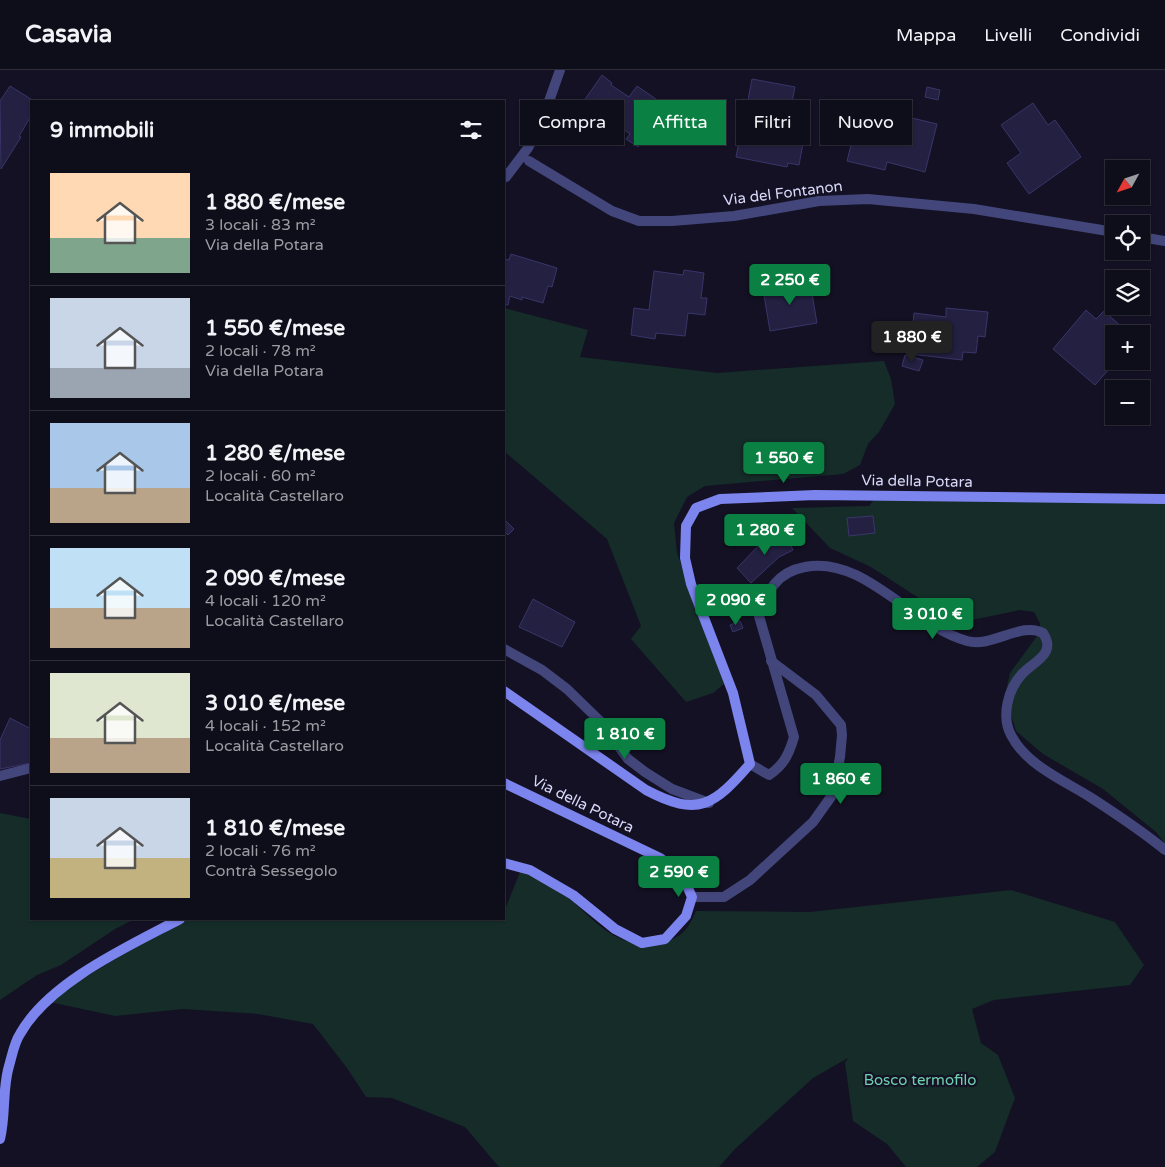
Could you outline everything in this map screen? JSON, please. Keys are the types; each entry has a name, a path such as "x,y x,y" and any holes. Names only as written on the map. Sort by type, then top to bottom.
{"street":[{"path":"506,177 528,148 542,121 560,70"},
{"name":"Via del Fontanon","path":"530,161 612,211 639,221 672,221 734,216 819,201 868,199 974,209 1105,231"},
{"path":"1150,238 1165,241"},
{"name":"Via della Potara","path":"750,764 733,692 691,584 685,558 686,526 696,508 720,499 814,495 1165,498"},
{"path":"505,692 646,790 668,802 688,805 709,803 726,790 750,764 769,775 786,759 794,737 759,616 766,597 773,584 783,574 793,569 811,566 836,567 864,579 944,632 965,640 981,643 1025,630 1036,629 1043,633 1046,638 1047,649 1040,659 1022,674 1014,686 1006,715 1010,734 1026,756 1141,830 1165,850"},
{"path":"505,650 542,670 567,689 600,721 628,759 645,772 672,789 709,803"},
{"path":"505,863 530,870 556,885 573,895 615,929 642,943 665,940 686,916 692,898 724,897 750,880 813,822 834,794 842,735 841,725 816,695 770,659"},
{"path":"0,776 30,768"},
{"name":"Via della Potara","path":"505,783 660,858 682,875 692,898"},
{"path":"0,1139 3,1126 8,1069 19,1034 45,1002 86,971 178,920"}],"green space":[{"path":"505,308 588,330 580,357 717,373 884,361 891,379 895,404 879,432 868,444 860,465 843,474 705,486 687,497 674,523 677,553 724,684 713,693 686,702 631,639 641,626 607,539 505,452"},
{"path":"876,497 1165,500 1165,844 1156,832 1103,789 1043,754 1016,731 1005,695 1010,673 1040,632 1040,623 1034,612 1020,610 967,621 948,617 871,567 830,548 792,508 869,506"},
{"path":"0,813 30,819 30,920 133,920 115,929 61,965 37,975 0,1000"},
{"name":"Bosco termofilo","path":"522,867 564,896 566,895 613,935 629,942 646,944 665,942 680,935 690,923 696,911 810,912 1011,890 1115,922 1144,965 1130,985 994,1000 972,1009 981,1043 998,1055 1015,1098 995,1152 977,1167 906,1167 887,1144 853,1121 845,1063 848,1058 813,1078 735,1149 719,1167 499,1167 465,1127 392,1098 366,1097 347,1068 313,1024 258,1014 183,1009 115,1016 45,1001 181,920 500,921 505,920 505,910"}],"building":[{"path":"602,75 612,83 611,85 629,97 637,86 657,100 634,100 634,144 626,139 630,134 624,130 624,100 584,100"},
{"path":"752,79 795,87 792,100 748,100"},
{"path":"10,86 32,100 30,100 30,118 19,136 21,137 1,169 0,101"},
{"path":"927,87 940,90 938,100 925,97"},
{"path":"1033,103 1048,125 1055,120 1081,157 1029,194 1007,163 1021,153 1001,125"},
{"path":"912,118 937,124 925,172 887,162 885,170 847,161 851,145 912,145"},
{"path":"738,145 803,145 799,165 788,163 787,167 736,157"},
{"path":"511,254 557,268 552,287 548,286 543,303 522,297 522,300 510,296 508,305 505,304 505,259 509,260"},
{"path":"684,270 704,273 701,298 707,298 705,315 688,313 685,336 656,333 655,339 631,335 634,308 649,310 654,271 683,275"},
{"path":"810,282 817,323 770,331 763,289"},
{"path":"946,308 988,312 985,337 978,336 976,353 963,352 962,360 910,354 914,313 946,317"},
{"path":"1086,310 1096,319 1104,311 1105,315 1108,315 1120,325 1105,325 1105,370 1108,370 1095,385 1053,349"},
{"path":"905,355 923,360 919,371 902,366"},
{"path":"873,516 875,533 849,536 847,518"},
{"path":"505,520 514,529 508,535 506,533"},
{"path":"784,531 793,550 779,557 751,583 737,568 765,539"},
{"path":"533,599 575,622 562,647 519,627"},
{"path":"740,621 743,628 733,632 730,625"},
{"path":"10,718 30,728 30,763 0,769 0,740"}]}
